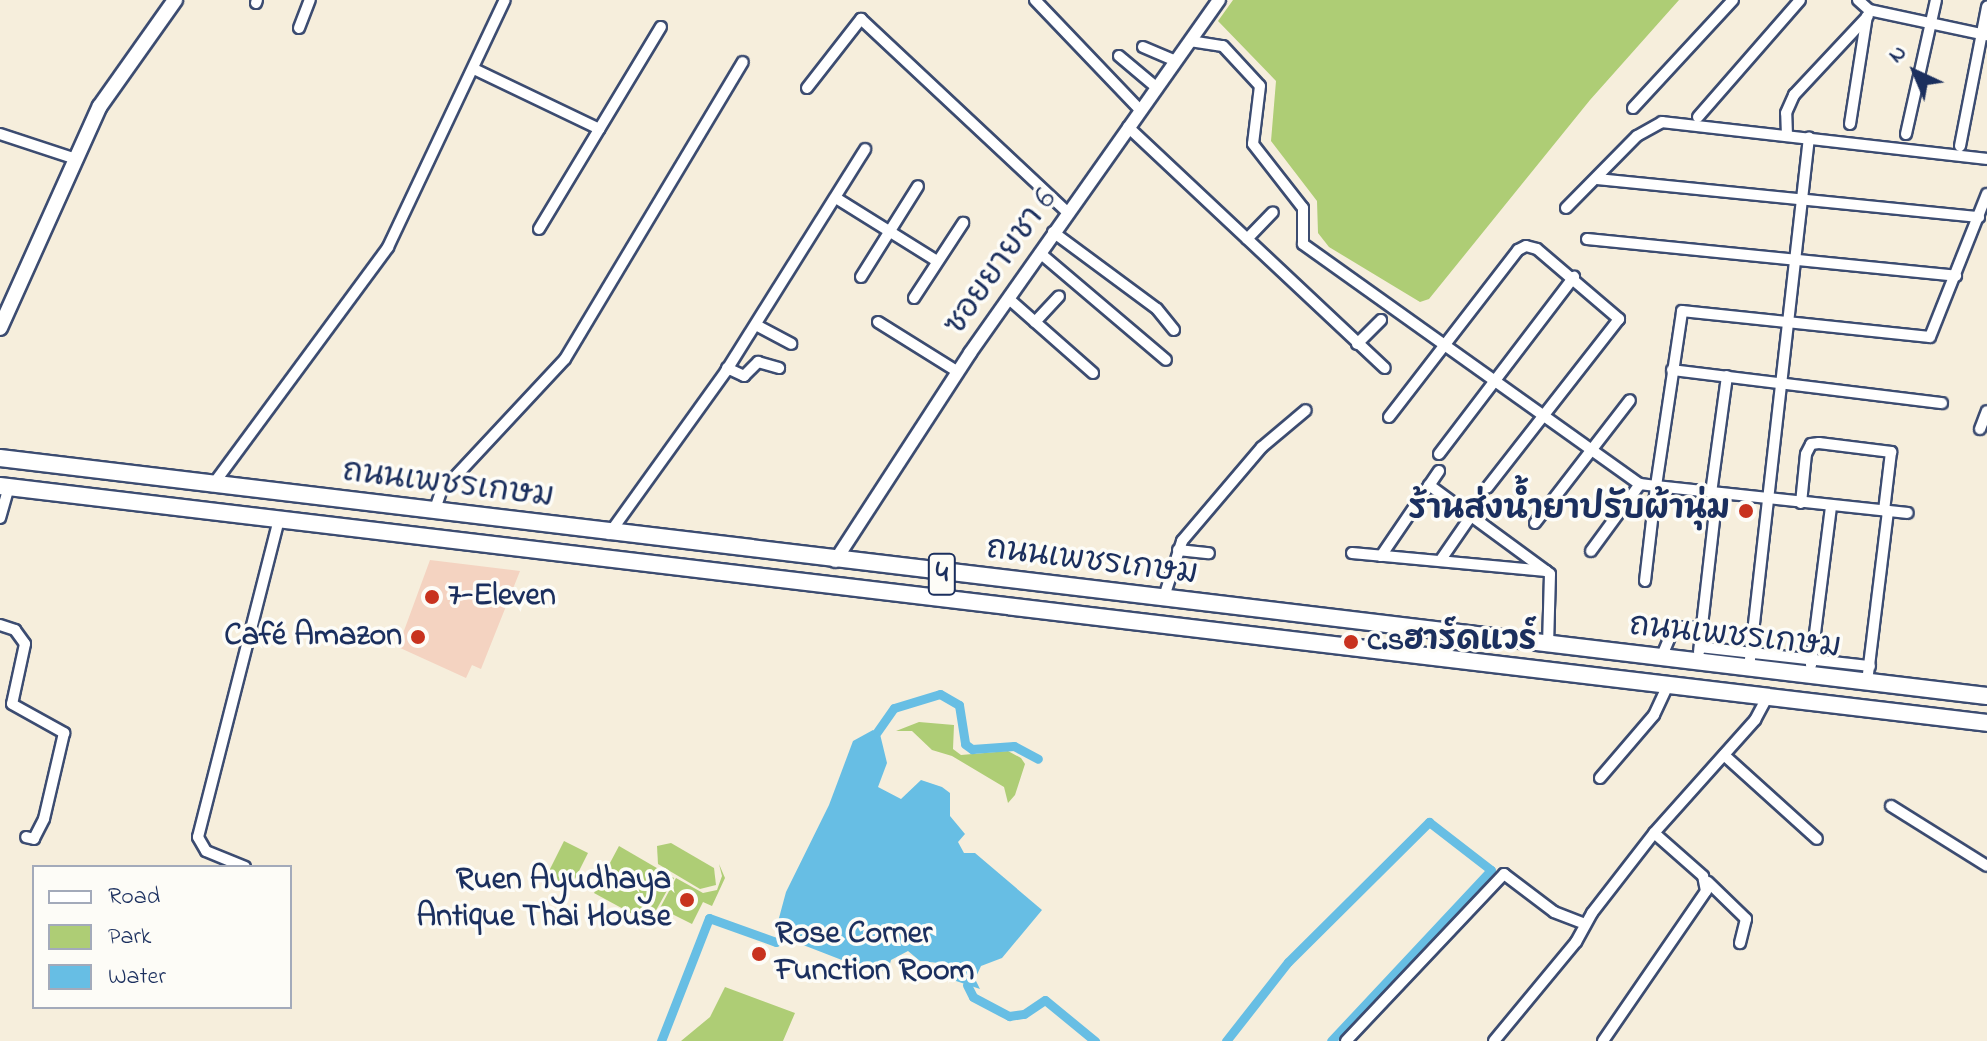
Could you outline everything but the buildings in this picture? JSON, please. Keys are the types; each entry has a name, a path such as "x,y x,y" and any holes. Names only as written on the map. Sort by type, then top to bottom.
{"main road":[{"path":"0,328 76,159 115,81 175,0"},
{"name":"ถนนเพชรเกษม","path":"0,458 211,487 1548,646 1661,658 1698,654 1811,667 1874,677 1904,687 1987,696"},
{"name":"ถนนเพชรเกษม","path":"4,486 1385,655 1987,723"},
{"path":"1063,588 1065,595 1087,600 1229,618 1236,628 1233,636"},
{"path":"1269,612 1263,622 1276,634 1372,646 1385,655"}],"street":[{"path":"299,28 310,0"},
{"path":"211,487 388,247 505,0"},
{"path":"1035,0 1140,110"},
{"name":"ซอยยายชา 6","path":"835,561 1053,232 1219,0"},
{"path":"1633,108 1733,0"},
{"path":"1698,117 1800,0"},
{"path":"1906,134 1936,0"},
{"path":"1865,6 1984,35"},
{"path":"1850,124 1865,6"},
{"path":"1787,136 1786,113 1794,95 1865,6"},
{"path":"1960,146 1987,7"},
{"path":"807,88 861,19 1068,213"},
{"path":"539,229 661,27"},
{"path":"1190,41 1223,46 1260,86 1253,144 1303,208 1303,244 1640,484 1908,513"},
{"path":"1143,47 1176,61"},
{"path":"1119,56 1156,87"},
{"path":"438,512 449,481 565,359 743,62"},
{"path":"474,69 599,129"},
{"path":"1566,208 1649,126 1662,122 1987,159"},
{"path":"1128,127 1385,368"},
{"path":"0,134 76,159"},
{"path":"1751,660 1809,137"},
{"path":"609,534 756,325 865,149"},
{"path":"1597,179 1979,217"},
{"path":"861,277 918,186"},
{"path":"1645,581 1682,311 1930,337 1987,194"},
{"path":"836,198 937,261"},
{"path":"1247,239 1273,212"},
{"path":"914,298 963,223"},
{"path":"1053,232 1157,309 1174,330"},
{"path":"1587,239 1956,276"},
{"path":"1389,417 1522,247 1537,249 1574,277 1619,319 1487,488"},
{"path":"1040,253 1166,360"},
{"path":"1439,454 1574,277"},
{"path":"1035,322 1059,296"},
{"path":"1009,299 1093,373"},
{"path":"1357,344 1381,320"},
{"path":"878,322 958,372"},
{"path":"756,325 791,344"},
{"path":"727,368 747,376 758,362 779,368"},
{"path":"1672,370 1942,403"},
{"path":"1698,654 1727,376"},
{"path":"1535,523 1630,400"},
{"path":"1163,600 1178,550 1262,447 1306,410"},
{"path":"1980,429 1987,411"},
{"path":"1801,503 1806,454 1811,444 1891,452 1874,677"},
{"path":"1381,556 1439,471"},
{"path":"1591,551 1640,484"},
{"path":"1429,485 1547,571 1552,580 1548,646"},
{"path":"0,518 4,486"},
{"path":"1811,667 1831,506"},
{"path":"1440,561 1471,516"},
{"path":"240,865 206,851 198,837 279,519"},
{"path":"1178,550 1209,553"},
{"path":"1352,553 1547,571"},
{"path":"0,625 15,630 25,644 12,704 64,733 44,819 34,839 26,837"},
{"path":"1661,658 1674,627 1703,627"},
{"path":"1600,778 1654,715 1667,687"},
{"path":"1494,1041 1654,833 1755,720 1767,697"},
{"path":"1724,755 1817,839"},
{"path":"1891,806 1987,866"},
{"path":"1654,833 1746,919 1740,943"},
{"path":"1346,1041 1504,874 1554,912 1585,924"},
{"path":"1603,1041 1708,882"}],"shaded area":[{"path":"430,560 520,571 481,669 472,665 466,678 398,647"}],"green space":[{"path":"1233,0 1679,0 1590,100 1429,299 1420,302 1329,247 1318,233 1317,201 1271,141 1276,81 1218,21"},
{"path":"919,722 954,725 953,749 961,755 1008,751 1021,758 1025,764 1015,795 1008,803 1004,787 952,756 932,750 912,731 896,731"},
{"path":"564,841 588,853 568,893 544,881"},
{"path":"671,843 714,868 716,885 700,889 658,864 657,846"},
{"path":"619,846 674,878 649,923 594,893"},
{"path":"719,864 725,878 712,906 703,902 692,924 660,908 676,878 703,893 717,890 722,876"},
{"path":"725,987 795,1013 783,1041 681,1041 710,1017"}],"water":[{"path":"873,730 880,734 887,763 878,787 901,799 921,780 950,793 950,816 965,834 958,842 964,853 975,853 1042,910 1002,958 981,966 975,979 980,989 956,981 939,963 920,961 908,951 891,960 888,971 865,969 798,943 776,929 786,892 829,805 853,741"}],"waterway":[{"path":"877,732 894,708 940,694 959,705 965,744 972,749 1014,746 1038,759"},
{"path":"1226,1041 1288,962 1429,822 1491,870 1331,1041"},
{"path":"661,1041 709,918 776,942 786,936"},
{"path":"967,985 973,997 1009,1016 1024,1014 1045,1000 1095,1041"}],"place":[{"name":"ร้านส่งน้ำยาปรับผ้านุ่ม","path":"1746,511"},
{"name":"7-Eleven","path":"432,597"},
{"name":"Café Amazon","path":"418,637"},
{"name":"c.sฮาร์ดแวร์","path":"1351,642"},
{"name":"Ruen Ayudhaya Antique Thai House","path":"687,900"},
{"name":"Rose Corner Function Room","path":"759,954"}]}
